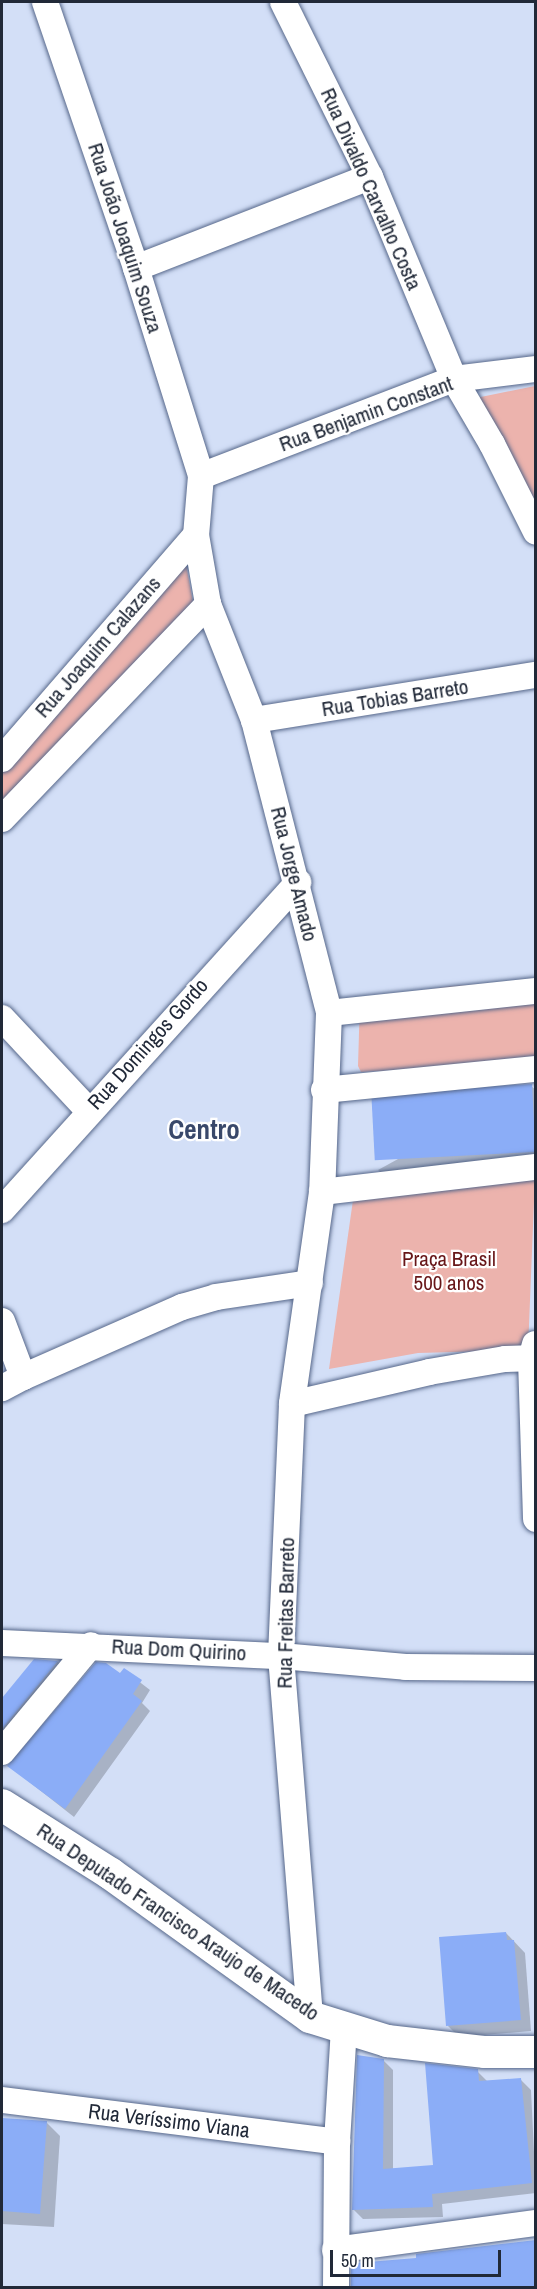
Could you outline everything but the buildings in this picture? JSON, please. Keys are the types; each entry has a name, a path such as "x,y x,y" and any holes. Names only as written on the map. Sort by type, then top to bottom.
{"street":[{"name":"Rua João Joaquim Souza","path":"45,2 136,268 201,476"},
{"name":"Rua Divaldo Carvalho Costa","path":"283,2 370,177 454,379 492,444 536,532"},
{"path":"136,268 370,177"},
{"name":"Rua Benjamin Constant","path":"201,476 454,379 536,369"},
{"name":"Rua Jorge Amado","path":"201,476 196,535 208,604 254,720 298,882 328,1013 322,1192 310,1282"},
{"name":"Rua Joaquim Calazans","path":"2,759 196,535"},
{"path":"2,819 208,604"},
{"name":"Rua Tobias Barreto","path":"254,720 536,675"},
{"name":"Rua Domingos Gordo","path":"2,1210 88,1110 298,882"},
{"path":"328,1013 536,991"},
{"path":"2,1018 88,1110"},
{"path":"324,1090 536,1069"},
{"path":"322,1192 536,1167"},
{"path":"2,1321 12,1383 182,1307 237,1293 310,1282"},
{"name":"Rua Freitas Barreto","path":"310,1282 292,1404 281,1656 310,2017"},
{"path":"292,1404 429,1372 534,1353 535,1504"},
{"name":"Rua Dom Quirino","path":"2,1643 91,1645 281,1656 406,1667 536,1668"},
{"path":"2,1752 91,1645"},
{"name":"Rua Deputado Francisco Araujo de Macedo","path":"2,1805 111,1874 310,2017 344,2029 428,2047 536,2052"},
{"path":"336,2288 337,2142 344,2029"},
{"name":"Rua Veríssimo Viana","path":"2,2100 337,2142"},
{"path":"335,2250 536,2223"}],"green space":[{"path":"535,386 535,499 479,431 471,399"},
{"path":"185,559 194,607 2,808 2,770"},
{"path":"535,981 535,1062 361,1072 358,1066 360,1000 451,986"},
{"name":"Praça Brasil 500 anos","path":"535,1177 528,1350 418,1353 329,1369 353,1200"}],"district":[{"name":"Centro","path":"204,1130"}]}
